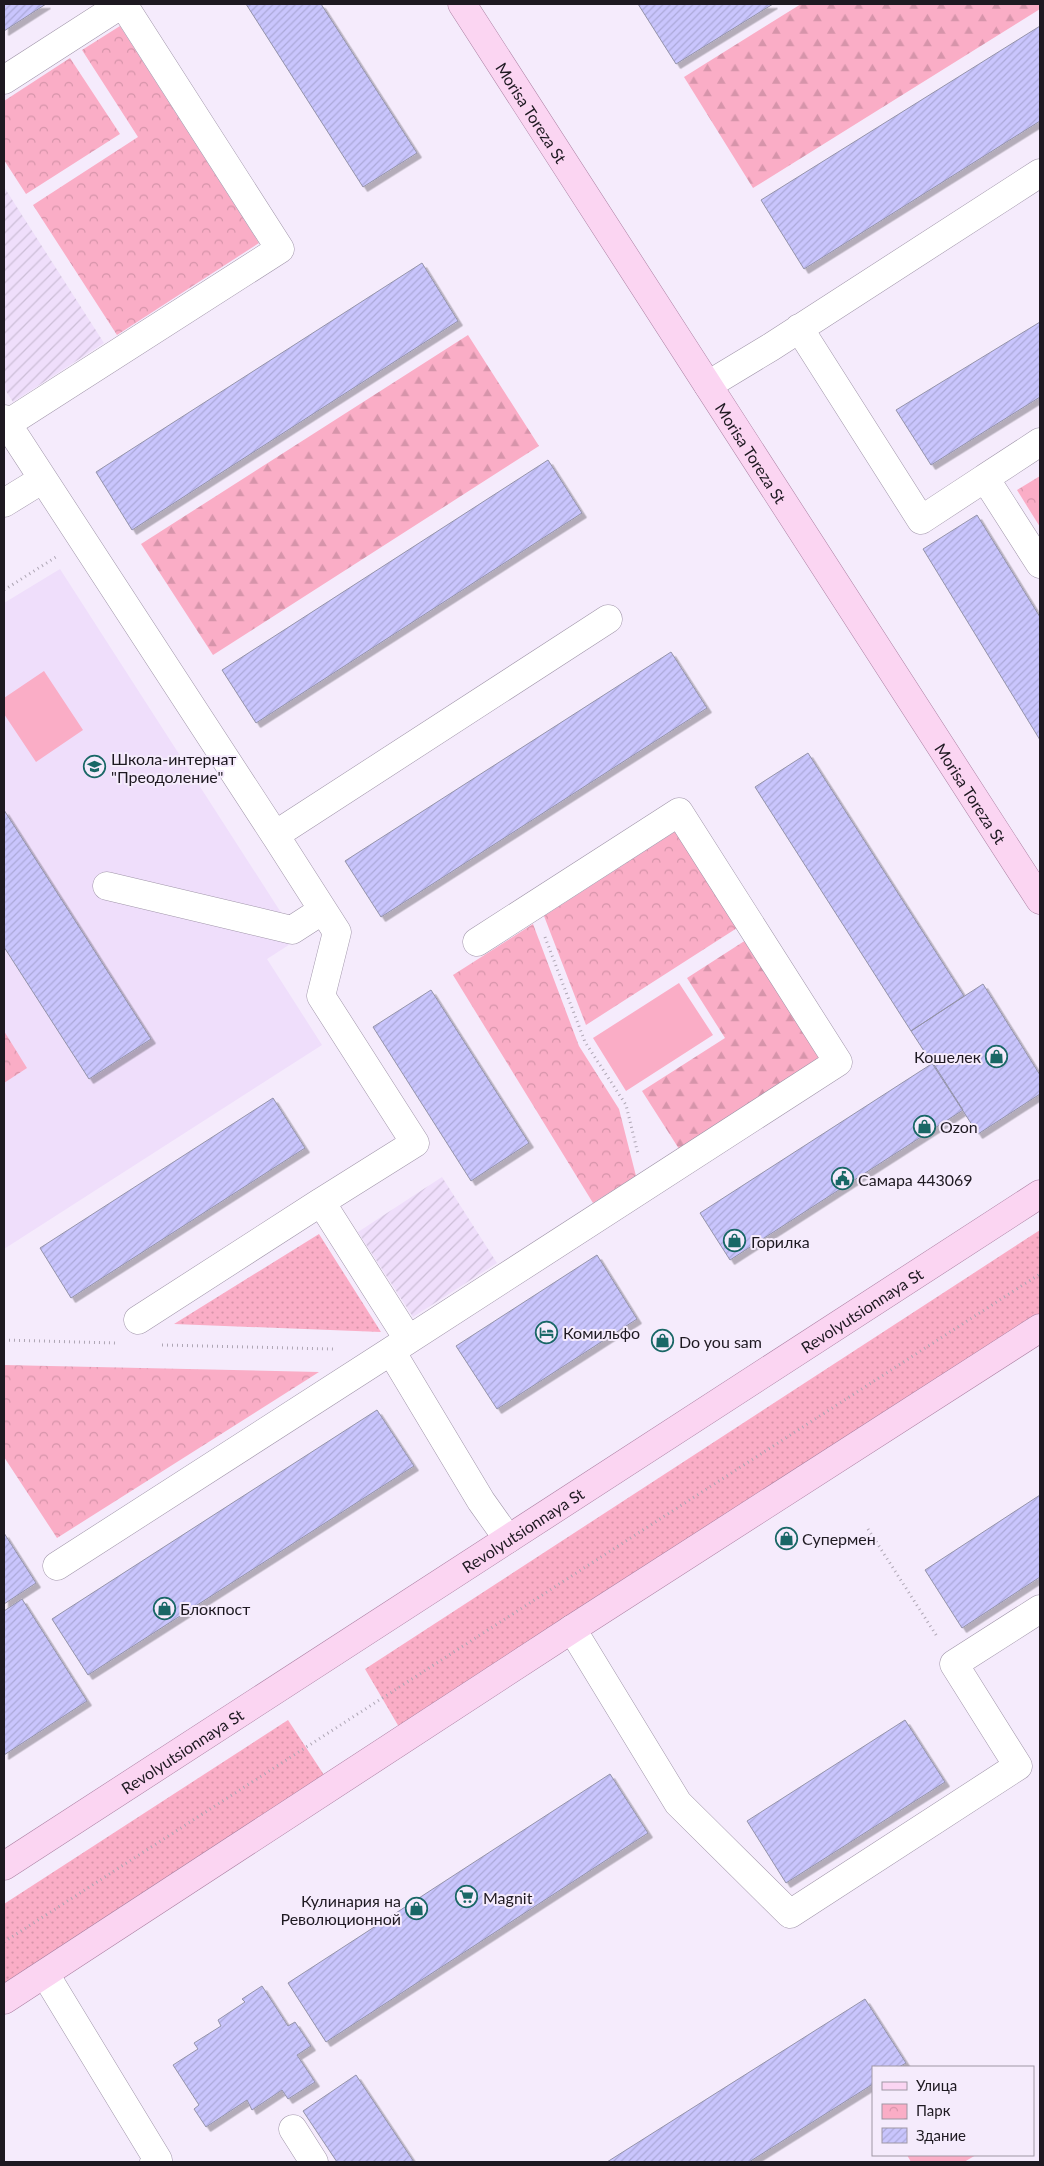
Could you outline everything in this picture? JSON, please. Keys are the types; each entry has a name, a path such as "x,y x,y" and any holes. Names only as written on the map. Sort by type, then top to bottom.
{"main road":[{"name":"Morisa Toreza St","path":"462,4 1040,900"},
{"name":"Revolyutsionnaya St","path":"4,1866 1040,1194"},
{"path":"4,2000 572,1629 1040,1328"}],"lane":[{"path":"4,80 122,4 280,249 6,422 337,932 321,996 415,1143 138,1320"},
{"path":"708,385 1040,173"},
{"path":"798,328 921,520 1040,442"},
{"path":"984,478 1040,564"},
{"path":"4,504 43,479"},
{"path":"275,835 608,619"},
{"path":"57,1566 838,1062 679,812 477,942"},
{"path":"107,886 292,930 323,910"},
{"path":"321,1202 400,1345 481,1501 508,1539"},
{"path":"572,1629 678,1803 790,1914 1018,1766 954,1664 1040,1609"},
{"path":"44,1974 158,2160 154,2162"},
{"path":"293,2130 314,2162"}],"path":[{"path":"4,590 82,540"},
{"path":"533,906 585,1042 626,1105 646,1187"},
{"path":"4,1942 1040,1274"},
{"path":"4,1340 123,1344"},
{"path":"153,1344 341,1349"},
{"path":"868,1529 954,1664"}],"shaded area":[{"path":"4,187 104,343 13,402 4,388"},
{"name":"Школа-интернат \"Преодоление\"","path":"60,569 298,939 267,959 322,1045 4,1249 4,603"},
{"path":"442,1177 497,1263 413,1317 358,1232"}],"green space":[{"path":"801,4 1040,4 1040,9 753,188 684,77"},
{"path":"120,26 259,243 117,335 33,205 138,137 82,50"},
{"path":"70,58 120,134 26,194 4,160 4,101"},
{"path":"468,335 539,446 213,655 141,544"},
{"path":"1040,476 1040,527 1017,490"},
{"path":"44,671 83,730 36,762 4,714 4,698"},
{"path":"676,831 737,928 586,1025 544,916"},
{"path":"533,924 579,1046 619,1109 636,1176 593,1203 453,975"},
{"path":"746,940 823,1061 681,1152 642,1091 725,1038 687,978"},
{"path":"679,983 713,1035 626,1091 593,1038"},
{"path":"4,1031 27,1068 4,1083"},
{"path":"1040,1230 1040,1320 399,1727 365,1669"},
{"path":"319,1234 381,1332 174,1324"},
{"path":"4,1365 319,1372 57,1538 4,1457"},
{"path":"288,1720 326,1778 4,1986 4,1904"},
{"path":"908,2156 974,2156 964,2162 911,2162"}],"building":[{"path":"4,4 46,4 4,31"},
{"path":"246,4 321,4 417,153 363,187"},
{"path":"638,4 773,4 676,64"},
{"path":"1040,26 1040,121 804,269 761,200"},
{"path":"422,263 458,321 132,530 96,472"},
{"path":"1040,322 1040,397 931,465 896,410"},
{"path":"548,460 582,513 256,723 222,670"},
{"path":"977,515 1040,617 1040,740 923,549"},
{"path":"671,652 707,708 381,917 345,861"},
{"path":"808,753 964,996 911,1031 755,787"},
{"path":"4,810 151,1039 89,1079 4,947"},
{"path":"983,984 1040,1075 1040,1094 978,1134 911,1031"},
{"path":"431,990 529,1143 471,1181 373,1027"},
{"path":"933,1063 963,1110 730,1260 700,1213"},
{"path":"273,1098 305,1148 71,1298 40,1248"},
{"name":"Комильфо","path":"597,1255 637,1319 497,1409 456,1346"},
{"path":"377,1410 414,1466 88,1675 52,1619"},
{"path":"1040,1495 1040,1577 962,1628 925,1570"},
{"path":"4,1533 36,1583 4,1604"},
{"path":"22,1599 87,1701 4,1755 4,1611"},
{"path":"905,1720 945,1782 786,1883 747,1821"},
{"path":"610,1774 648,1833 326,2042 288,1983"},
{"path":"262,1986 288,2026 295,2022 311,2046 297,2055 315,2082 288,2099 282,2090 252,2110 247,2100 206,2127 194,2109 199,2105 173,2065 198,2049 194,2043 221,2026 218,2020 245,2002 242,1999"},
{"path":"865,1999 906,2063 901,2066 872,2066 872,2085 749,2162 607,2162"},
{"path":"356,2075 414,2162 337,2162 303,2111"}],"place":[{"name":"Школа-интернат \"Преодоление\"","path":"95,767"},
{"name":"Кошелек","path":"997,1056"},
{"name":"Ozon","path":"924,1126"},
{"name":"Самара 443069","path":"842,1179"},
{"name":"Горилка","path":"735,1241"},
{"name":"Комильфо","path":"547,1332"},
{"name":"Do you sam","path":"663,1341"},
{"name":"Супермен","path":"786,1538"},
{"name":"Блокпост","path":"164,1608"},
{"name":"Magnit","path":"467,1897"},
{"name":"Кулинария на Революционной","path":"417,1909"}]}
